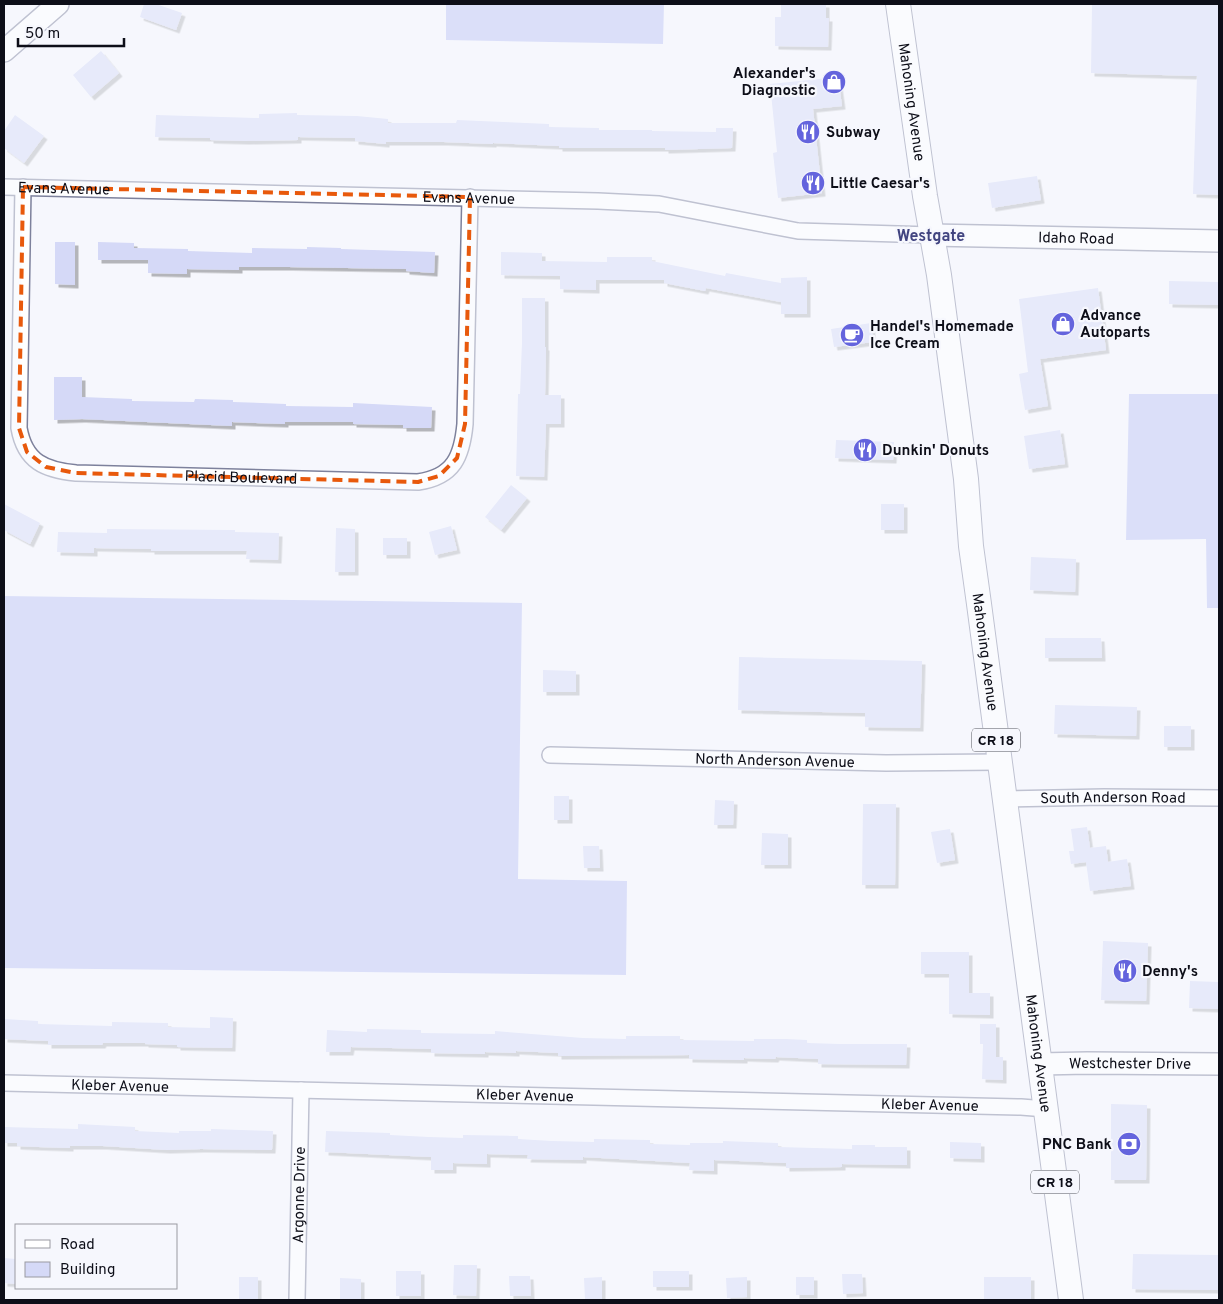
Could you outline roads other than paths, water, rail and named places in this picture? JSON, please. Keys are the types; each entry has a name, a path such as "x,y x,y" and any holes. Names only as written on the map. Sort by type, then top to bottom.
{"main road":[{"name":"Mahoning Avenue","path":"898,4 963,461 971,546 1071,1300"}],"street":[{"path":"4,51 58,4"},
{"name":"Evans Avenue","path":"4,187 470,197 659,204 798,231 932,235"},
{"name":"Placid Boulevard","path":"24,187 19,428 21,440 27,452 35,460 46,467 76,473 398,481 426,481 439,476 451,467 458,458 463,444 470,197"},
{"name":"Idaho Road","path":"932,235 1219,241"},
{"name":"North Anderson Avenue","path":"550,755 877,763 999,762"},
{"name":"South Anderson Road","path":"1005,799 1104,797 1219,798"},
{"name":"Westchester Drive","path":"1040,1064 1219,1064"},
{"name":"Kleber Avenue","path":"4,1083 1046,1109"},
{"name":"Argonne Drive","path":"297,1300 301,1090"}],"place":[{"name":"Alexander's Diagnostic","path":"834,82"},
{"name":"Subway","path":"808,132"},
{"name":"Little Caesar's","path":"813,183"},
{"name":"Advance Autoparts","path":"1063,324"},
{"name":"Handel's Homemade Ice Cream","path":"852,335"},
{"name":"Dunkin' Donuts","path":"865,450"},
{"name":"Denny's","path":"1125,971"},
{"name":"PNC Bank","path":"1129,1144"}],"district":[{"name":"Westgate","path":"931,235"}]}
